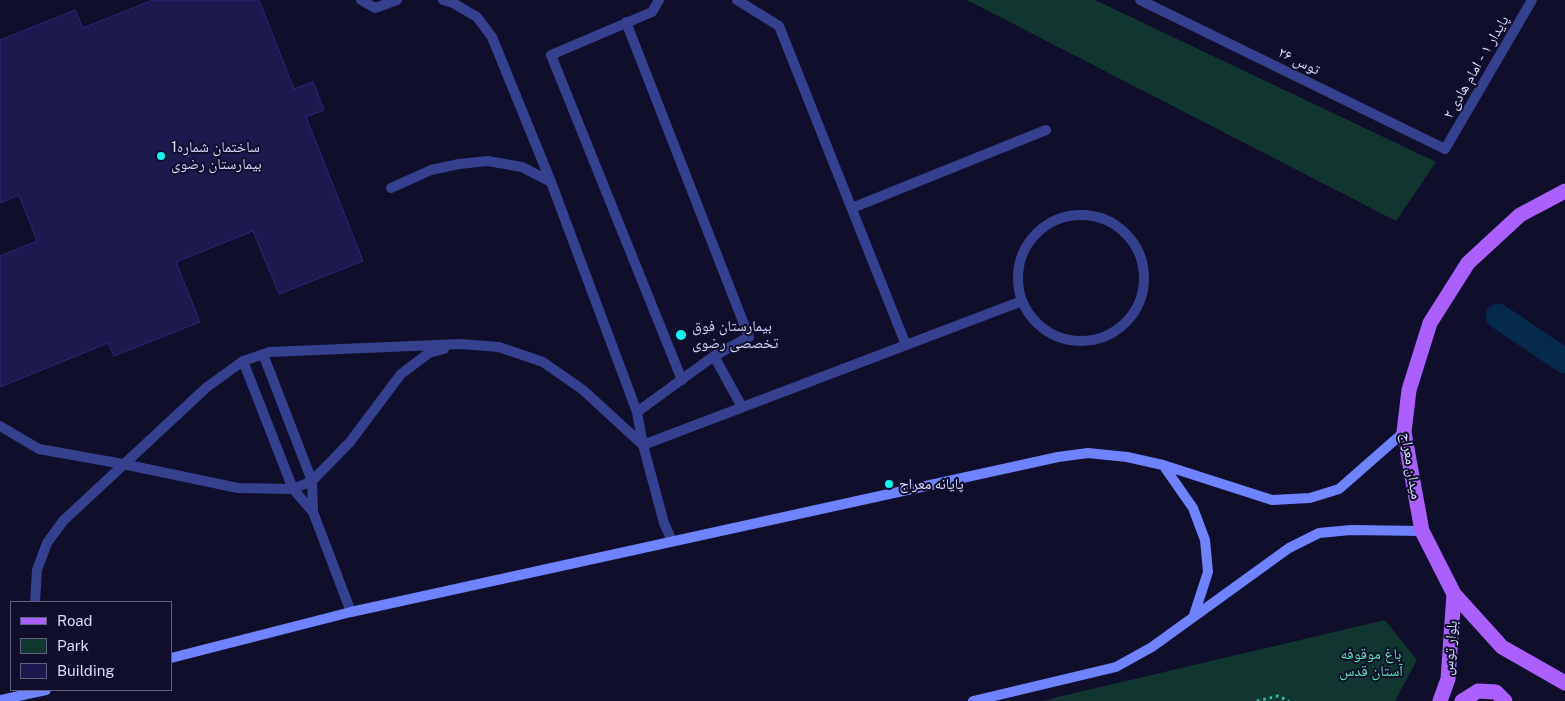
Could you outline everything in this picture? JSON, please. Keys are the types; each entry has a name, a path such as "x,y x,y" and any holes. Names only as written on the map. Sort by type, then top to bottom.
{"main road":[{"name":"میدان معراج","path":"1565,191 1520,215 1468,263 1430,323 1409,390 1404,432 1422,531 1454,594 1502,647 1565,683"},
{"name":"بلوار توس","path":"1440,701 1448,679 1454,594"},
{"path":"1462,701 1478,691 1496,692 1505,701"}],"street":[{"path":"361,0 375,8 397,0"},
{"path":"442,0 476,17 492,37 551,182 637,412 643,445 664,523 672,541"},
{"path":"659,0 652,12 551,55 682,380"},
{"path":"737,0 780,26 906,344"},
{"name":"توس ۲۶","path":"1140,0 1445,149"},
{"name":"پایدار ۱ - امام هادی ۲","path":"1445,149 1532,0"},
{"path":"626,22 749,338 714,356 637,412"},
{"path":"852,208 1046,130"},
{"path":"391,188 431,170 458,164 488,161 522,167 551,182"},
{"path":"1078,214 1098,216 1116,225 1131,238 1141,256 1145,275 1143,295 1134,313 1121,328 1104,338 1084,342 1064,340 1046,332 1031,318 1022,301 1017,281 1019,261 1028,243 1041,228 1058,218 1078,214"},
{"path":"643,445 1022,301"},
{"path":"35,601 37,570 47,543 62,521 207,387 243,361 270,352 460,344 499,347 543,362 583,390 643,445"},
{"path":"0,426 39,449 238,488 293,489 312,481 350,442 401,374 429,353 460,344"},
{"path":"263,354 312,481 313,512 351,612"},
{"path":"714,356 742,407"},
{"path":"243,361 293,489 313,512"},
{"path":"172,658 351,612 1058,457 1088,453 1127,457 1163,465 1272,500 1310,498 1339,489 1404,432"},
{"path":"1163,465 1193,508 1205,540 1208,572 1194,615"},
{"path":"973,701 1116,667 1152,647 1289,548 1319,533 1351,530 1422,531"},
{"path":"0,700 41,691"}],"path":[{"path":"1257,701 1278,696 1289,701"}],"green space":[{"path":"967,0 1095,0 1436,162 1396,221"},
{"name":"باغ موقوفه آستان قدس","path":"1385,620 1417,660 1395,701 1041,701"}],"building":[{"name":"ساختمان شماره1 بیمارستان رضوی","path":"153,0 259,0 294,89 313,82 324,110 306,117 363,261 279,294 253,231 176,262 200,322 114,356 108,343 0,387 0,256 37,241 19,195 0,203 0,40 75,10 83,28"}],"waterway":[{"path":"1498,316 1565,361"}],"place":[{"name":"ساختمان شماره1 بیمارستان رضوی","path":"161,156"},
{"name":"بیمارستان فوق تخصصی رضوی","path":"681,335"},
{"name":"پایانه معراج","path":"889,484"}]}
